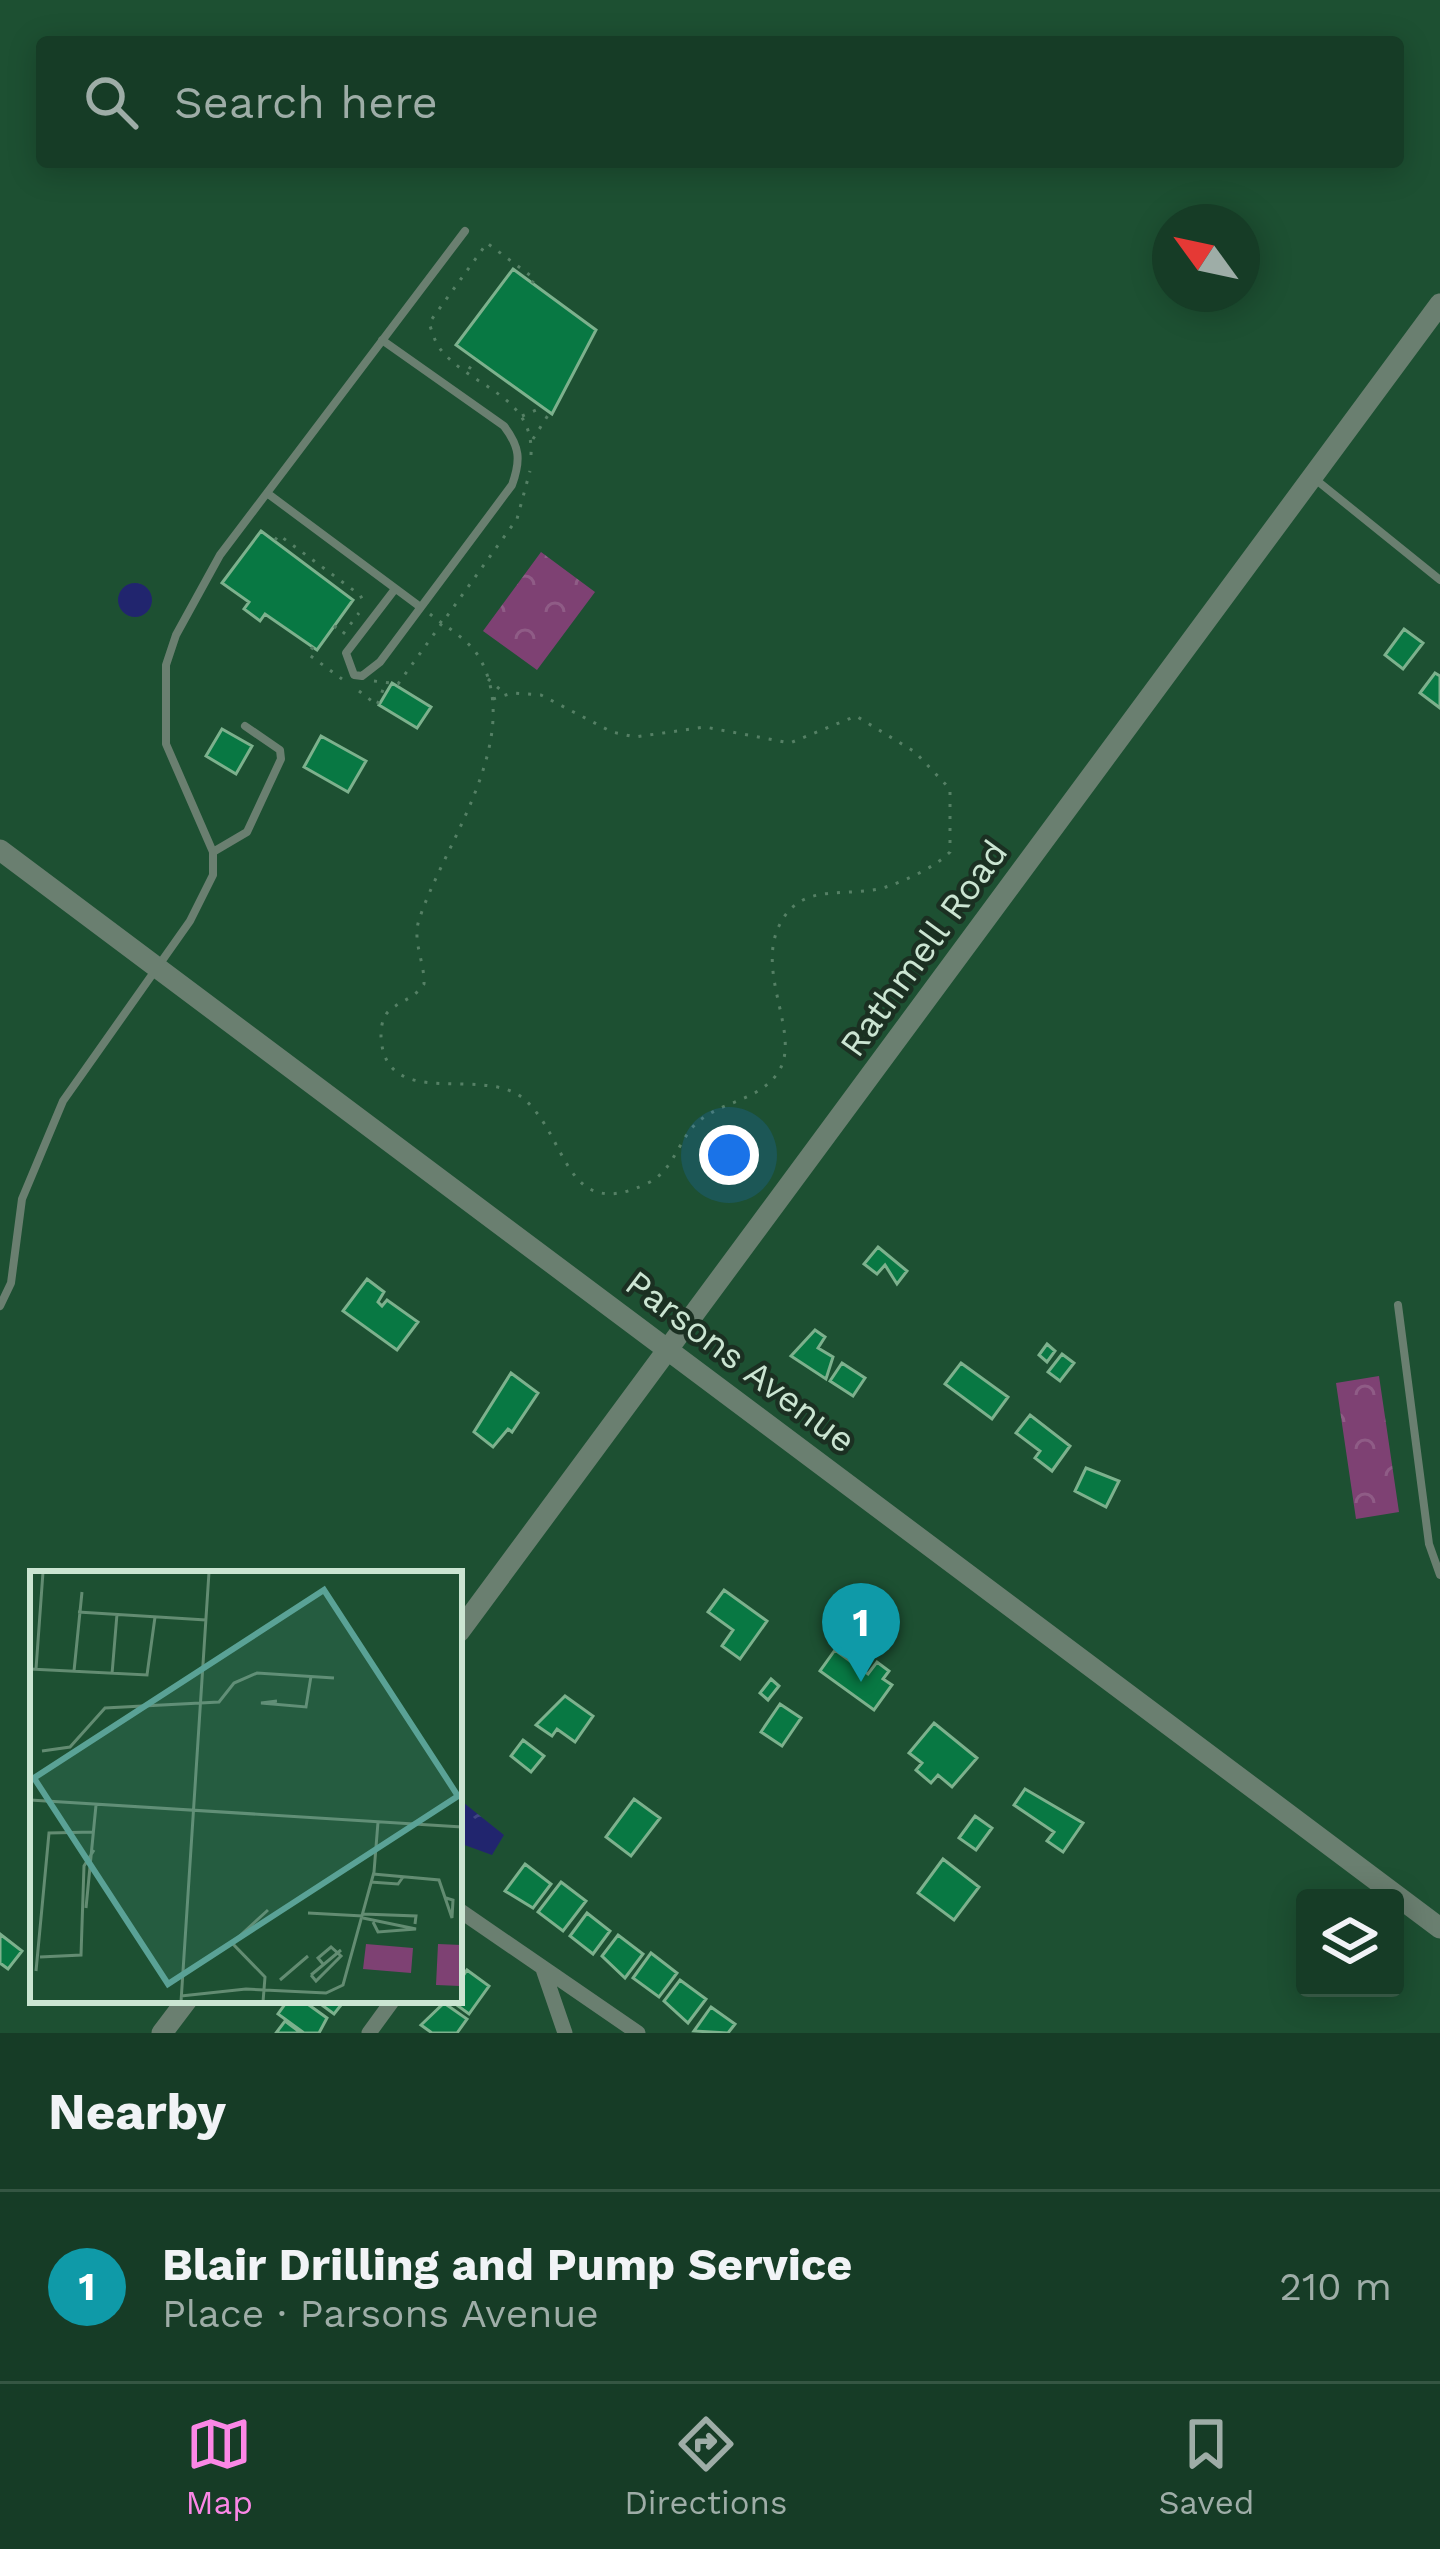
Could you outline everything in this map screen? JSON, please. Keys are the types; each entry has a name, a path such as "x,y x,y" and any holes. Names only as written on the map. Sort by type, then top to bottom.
{"street":[{"name":"Rathmell Road","path":"462,1628 1440,304"},
{"name":"Parsons Avenue","path":"0,850 1440,1928"},
{"path":"462,1912 638,2033"},
{"path":"543,1970 565,2033"},
{"path":"162,2033 185,2003"},
{"path":"369,2033 391,2003"}],"lane":[{"path":"0,1306 11,1283 22,1199 44,1139 63,1101 205,897 213,875 213,852 166,744 166,665 193,597 465,230"},
{"path":"382,340 504,426 517,443 519,465 512,485 380,662 362,676 354,675 346,653 352,638 394,589"},
{"path":"1312,477 1440,580"},
{"path":"266,494 417,608"},
{"path":"213,852 247,832 281,759 280,750 245,726"},
{"path":"1398,1305 1429,1544 1440,1575"}],"path":[{"path":"468,370 476,359"},
{"path":"520,416 543,407"},
{"path":"532,440 550,412"},
{"path":"275,541 279,535 364,600 342,636 334,626"},
{"path":"417,608 466,641 486,678 490,700 484,771 417,926 424,984 416,996 388,1012 381,1028 386,1063 398,1075 418,1081 508,1090 535,1113 575,1181 591,1192 625,1191 651,1182 668,1167 692,1127 707,1114 738,1103 778,1073 786,1052 770,979 778,925 795,904 818,892 887,886 941,861 950,852 950,789 915,752 856,716 836,720 790,743 706,727 635,736 612,732 542,695 490,700"},
{"path":"338,666 339,676"},
{"path":"486,678 505,695"},
{"path":"359,691 377,705 386,681"}],"green space":[{"path":"541,552 595,592 537,670 483,631"},
{"path":"1379,1376 1399,1512 1356,1519 1336,1383"}],"water":[{"path":"135,583 147,588 152,600 147,612 135,617 123,612 118,600 123,588"},
{"path":"462,1801 504,1835 492,1855 462,1844"}],"building":[{"path":"513,269 596,330 552,414 456,345"},
{"path":"261,531 353,600 317,650 265,614 260,621 244,609 249,602 222,583"},
{"path":"1404,629 1423,643 1403,669 1385,655"},
{"path":"1435,673 1440,676 1440,708 1420,693"},
{"path":"392,683 431,707 417,728 379,705"},
{"path":"222,729 252,746 236,774 206,756"},
{"path":"321,736 366,761 348,792 304,767"},
{"path":"878,1247 907,1271 897,1284 885,1265 877,1274 864,1264"},
{"path":"367,1279 384,1292 378,1302 382,1306 387,1300 418,1322 397,1350 343,1311"},
{"path":"815,1330 825,1337 818,1348 833,1357 826,1379 791,1356"},
{"path":"1047,1344 1055,1351 1047,1362 1039,1355"},
{"path":"1062,1354 1074,1363 1060,1381 1048,1372"},
{"path":"842,1363 865,1378 853,1396 830,1381"},
{"path":"961,1363 1008,1397 992,1419 945,1384"},
{"path":"511,1373 538,1393 512,1432 508,1429 493,1447 474,1432"},
{"path":"1030,1415 1070,1446 1052,1471 1035,1458 1040,1451 1016,1433"},
{"path":"1086,1468 1119,1481 1106,1507 1075,1491"},
{"path":"724,1590 767,1621 740,1659 722,1646 733,1630 708,1612"},
{"path":"835,1650 868,1674 877,1662 889,1671 883,1679 892,1685 874,1710 820,1671"},
{"path":"771,1679 779,1686 768,1700 760,1693"},
{"path":"565,1696 593,1716 575,1742 557,1729 552,1736 536,1725"},
{"path":"780,1704 801,1718 782,1746 761,1732"},
{"path":"934,1723 977,1758 952,1787 938,1775 931,1783 916,1770 922,1763 909,1753"},
{"path":"523,1740 544,1756 531,1772 511,1756"},
{"path":"1025,1789 1083,1823 1063,1852 1047,1841 1054,1832 1014,1805"},
{"path":"634,1799 660,1818 631,1856 606,1837"},
{"path":"975,1816 992,1828 976,1850 959,1838"},
{"path":"943,1859 979,1887 954,1920 918,1893"},
{"path":"525,1864 551,1884 533,1908 505,1891"},
{"path":"561,1882 586,1901 563,1931 538,1912"},
{"path":"587,1913 610,1931 593,1954 570,1936"},
{"path":"0,1934 22,1951 8,1969 0,1963"},
{"path":"618,1935 643,1954 625,1978 602,1956"},
{"path":"651,1953 677,1973 659,1997 633,1978"},
{"path":"467,1970 489,1986 469,2014 454,2003 462,2003 462,1978"},
{"path":"680,1980 706,1999 688,2023 664,2001"},
{"path":"286,2003 306,2003 327,2018 319,2033 304,2033 278,2014"},
{"path":"319,2003 343,2003 334,2014"},
{"path":"444,2003 467,2019 457,2033 432,2033 421,2025"},
{"path":"711,2007 735,2024 728,2033 694,2031"},
{"path":"285,2021 301,2033 276,2033"}],"place":[{"name":"Blair Drilling and Pump Service","path":"861,1682"}]}
